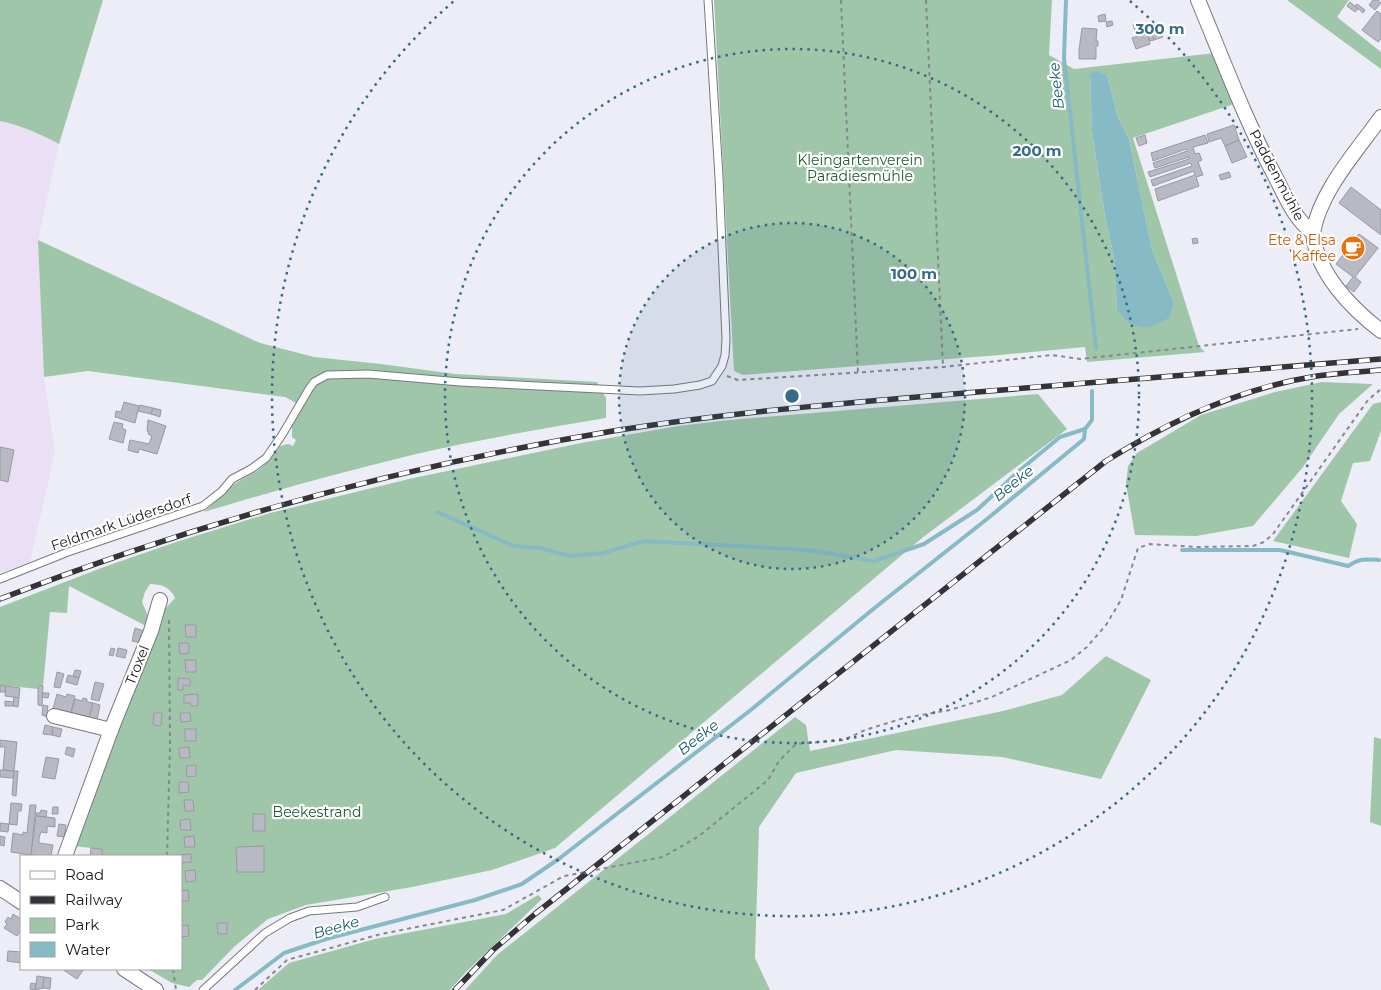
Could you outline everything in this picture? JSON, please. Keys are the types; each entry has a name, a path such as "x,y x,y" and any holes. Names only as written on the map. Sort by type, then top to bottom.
{"street":[{"name":"Paddenmühle","path":"1198,0 1240,102 1297,219 1313,233 1316,249 1331,278 1345,298 1376,327"},
{"path":"1313,233 1316,218 1330,189 1381,117"},
{"name":"Troxel","path":"64,855 111,730 151,631 160,600"},
{"path":"54,716 111,730"},
{"path":"1,891 20,901"},
{"path":"126,970 156,990"}],"lane":[{"path":"708,0 719,177 726,339 725,355 718,374"},
{"name":"Feldmark Lüdersdorf","path":"0,579 68,552 203,506 222,491 232,479 251,470 266,458 282,436 314,382 328,375 368,374 460,382 640,391 700,385 712,381 718,374"},
{"path":"203,990 266,932 290,918 309,912 357,906 385,897"}],"path":[{"path":"841,0 858,372"},
{"path":"926,0 943,367"},
{"path":"718,374 738,380 943,367 1052,355 1080,359 1348,332 1376,327"},
{"path":"255,990 287,960 381,934 504,910 564,876 664,857 699,836 768,780 779,761 796,744 844,740 864,730 904,718 950,710 992,696 1071,660 1087,647 1106,625 1121,600 1138,548 1150,544 1196,547 1254,546 1264,542 1273,534 1368,400 1381,389"},
{"path":"160,600 169,615 170,747 167,855"},
{"path":"173,970 176,990"}],"shaded area":[{"path":"0,121 13,123 31,130 59,144 38,240 44,377 55,452 30,562 0,573"}],"green space":[{"path":"0,0 103,0 59,144 30,130 0,121"},
{"name":"Kleingartenverein Paradiesmühle","path":"714,0 1052,0 1049,55 1074,69 1215,53 1234,104 1133,138 1199,346 1205,352 1087,362 1085,347 743,375 734,371","holes":["1090,74 1107,75 1118,117 1129,139 1152,250 1174,303 1117,310 1114,258 1105,216 1092,132"]},
{"path":"1287,0 1349,0 1337,17 1381,52 1381,69"},
{"path":"38,240 260,343 314,357 455,374 597,382 606,398 606,418 412,455 204,512 234,484 257,471 268,462 280,446 288,444 293,446 296,440 292,437 292,426 302,406 285,397 88,371 44,377"},
{"path":"1322,382 1373,384 1339,414 1303,467 1253,526 1196,536 1135,535 1126,484 1128,466 1137,453 1201,415 1275,392"},
{"name":"Beekestrand","path":"1038,394 1067,429 922,538 555,848 492,870 412,887 306,905 268,919 235,946 202,980 197,980 189,987 172,983 150,970 182,970 182,855 102,855 102,849 72,846 164,610 175,598 171,591 165,587 150,584 142,602 148,616 148,627 69,586 67,613 50,612 43,686 39,686 38,689 0,685 0,607 104,567 176,542 270,513 409,479 581,443 678,426"},
{"path":"1381,402 1381,431 1370,461 1353,463 1341,501 1357,524 1349,558 1273,541 1373,404"},
{"path":"1106,656 1151,680 1101,779 1002,757 896,750 796,773 759,827 755,958 770,990 465,990 497,955 795,717 806,725 810,751 1003,711 1062,695"},
{"path":"1374,737 1381,739 1381,826 1370,822"},
{"path":"538,895 542,899 465,973 450,990 258,990 289,963 375,939 506,914"}],"water":[{"path":"1096,71 1107,75 1118,117 1129,139 1152,250 1174,303 1169,318 1148,328 1131,325 1117,310 1114,258 1105,216 1092,132 1090,74"}],"building":[{"path":"1373,0 1378,0 1381,3 1375,10 1369,5"},
{"path":"1350,2 1358,9 1355,12 1347,6"},
{"path":"1357,4 1365,10 1363,13 1355,6"},
{"path":"1377,11 1381,14 1381,39 1378,42 1362,30"},
{"path":"1105,14 1106,21 1099,22 1098,16"},
{"path":"1112,21 1113,25 1107,27 1106,22"},
{"path":"1143,22 1145,29 1135,31 1133,25"},
{"path":"1082,28 1097,29 1096,41 1098,41 1098,46 1096,46 1096,59 1079,59"},
{"path":"1160,29 1163,37 1154,40 1151,32"},
{"path":"1151,32 1154,40 1150,41 1147,33"},
{"path":"1147,33 1150,44 1136,49 1132,38"},
{"path":"1234,125 1239,140 1225,146 1221,138 1209,142 1207,134"},
{"path":"1145,135 1147,143 1139,146 1136,138"},
{"path":"1205,135 1208,143 1193,147 1195,154 1199,153 1202,160 1198,162 1203,175 1196,177 1199,186 1158,201 1155,189 1195,175 1194,171 1153,186 1151,180 1192,166 1191,163 1150,177 1148,172 1189,159 1189,157 1155,168 1153,163 1187,151 1186,149 1153,161 1151,153"},
{"path":"1239,140 1247,157 1232,163 1225,146"},
{"path":"1229,172 1231,177 1221,180 1219,175"},
{"path":"1351,187 1381,210 1381,235 1339,203"},
{"path":"1359,234 1378,248 1355,277 1361,282 1354,292 1346,286 1353,277 1336,264"},
{"path":"1197,238 1198,243 1193,244 1192,239"},
{"path":"124,402 139,406 135,423 115,417 116,411 121,412"},
{"path":"140,405 153,408 151,414 138,411"},
{"path":"153,408 161,410 160,417 151,414"},
{"path":"148,420 166,426 157,454 139,449 138,453 128,450 130,440 149,444 152,436 147,431"},
{"path":"114,422 123,424 122,428 126,430 123,443 109,439"},
{"path":"0,447 14,450 8,482 0,480"},
{"path":"185,625 196,625 196,637 186,637"},
{"path":"135,628 144,631 141,643 132,641"},
{"path":"179,643 189,643 189,653 180,654"},
{"path":"111,648 115,649 113,656 109,655"},
{"path":"118,648 127,650 125,658 116,656"},
{"path":"185,660 196,660 196,672 186,672"},
{"path":"75,670 81,671 79,678 73,676"},
{"path":"57,672 64,674 60,688 54,687"},
{"path":"68,675 79,678 77,685 66,682"},
{"path":"178,678 190,679 190,686 183,685 183,690 178,690"},
{"path":"95,682 104,684 99,701 91,699"},
{"path":"0,685 6,686 5,692 0,692"},
{"path":"6,686 20,688 19,698 5,696"},
{"path":"38,686 43,686 42,706 38,705"},
{"path":"43,693 49,693 48,698 42,697"},
{"path":"57,694 66,697 67,694 75,696 71,713 53,709"},
{"path":"198,694 198,706 184,703 184,695"},
{"path":"14,697 19,698 18,707 13,706"},
{"path":"83,698 87,699 87,702 93,703 89,718 71,713 75,699 82,701"},
{"path":"5,701 14,702 13,706 5,706"},
{"path":"93,703 100,705 97,720 89,718"},
{"path":"43,705 48,706 47,711 53,713 51,718 42,715"},
{"path":"154,713 162,713 161,726 153,725"},
{"path":"180,713 190,713 191,721 181,722"},
{"path":"45,725 53,727 52,735 43,734"},
{"path":"53,727 62,729 60,737 52,735"},
{"path":"185,729 196,729 196,741 185,741"},
{"path":"0,740 17,742 14,771 3,770 5,747 0,747"},
{"path":"67,747 75,749 73,757 65,754"},
{"path":"189,747 190,758 180,758 179,748"},
{"path":"46,757 59,759 55,779 42,777"},
{"path":"196,765 196,776 187,777 186,766"},
{"path":"0,770 14,771 13,778 0,777"},
{"path":"14,771 18,771 16,796 12,795"},
{"path":"179,782 188,782 189,792 179,793"},
{"path":"184,800 193,800 194,811 185,811"},
{"path":"11,803 22,804 21,811 18,811 17,825 9,824"},
{"path":"30,805 36,805 31,855 11,852 13,833 23,835 23,832 27,833"},
{"path":"53,807 58,807 58,814 52,814"},
{"path":"41,810 47,811 46,817 36,816 36,813 40,813"},
{"path":"253,814 265,814 265,831 253,831"},
{"path":"36,816 55,818 55,827 47,826 47,833 41,832 39,838 39,843 53,845 51,855 31,855"},
{"path":"190,819 191,830 181,830 180,820"},
{"path":"0,823 9,824 8,832 0,831"},
{"path":"59,824 66,825 64,837 57,836"},
{"path":"0,836 5,837 4,846 0,845"},
{"path":"194,836 195,847 185,847 184,837"},
{"path":"264,846 264,872 237,872 236,847"},
{"path":"91,848 102,849 102,855 90,855"},
{"path":"191,854 191,862 182,863 182,855 179,855"},
{"path":"195,870 196,881 186,882 185,871"},
{"path":"188,890 189,901 182,901 182,891"},
{"path":"13,914 20,918 20,931 17,936 4,928 8,917 11,919"},
{"path":"217,923 227,923 227,934 218,934"},
{"path":"188,925 189,936 182,937 182,926"},
{"path":"8,951 20,952 20,963 7,961"},
{"path":"64,970 83,970 77,979"},
{"path":"37,976 44,977 43,988 35,990"},
{"path":"44,977 51,978 50,989 43,988"},
{"path":"31,983 36,984 35,990 30,989"}],"waterway":[{"name":"Beeke","path":"1066,0 1064,58 1096,348"},
{"name":"Beeke","path":"235,990 284,953 326,939 475,900 522,884 560,858 752,709 1084,439 1085,429 1092,420 1092,391"},
{"path":"437,512 514,546 540,548 570,556 603,553 644,541 808,550 874,561 924,544 977,510 1019,471 1060,437 1085,429"},
{"path":"1182,550 1280,550 1348,566 1363,560 1379,560"}],"railway":[{"path":"0,599 150,545 302,499 457,461 613,431 701,418 833,404 1381,359"},
{"path":"455,990 493,950 535,914 1106,461 1181,419 1234,397 1288,381 1341,373 1381,370"}],"place":[{"name":"Ete & Elsa Kaffee","path":"1353,248"}]}
